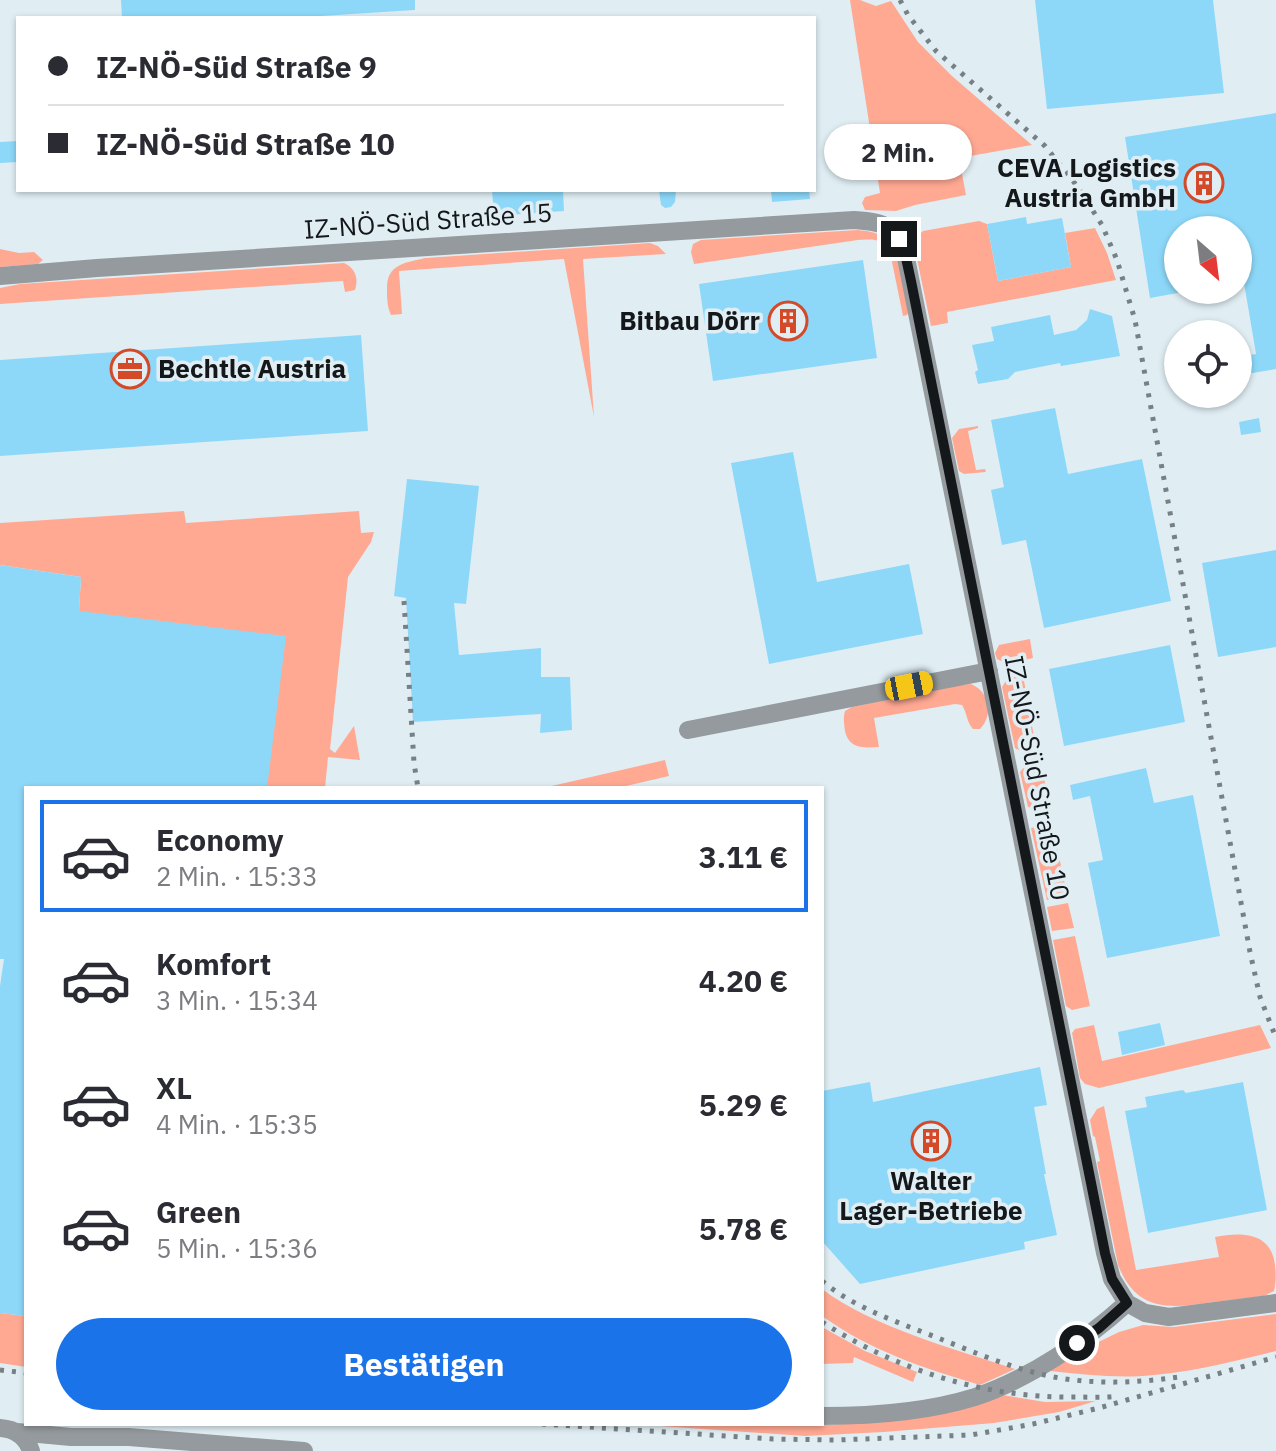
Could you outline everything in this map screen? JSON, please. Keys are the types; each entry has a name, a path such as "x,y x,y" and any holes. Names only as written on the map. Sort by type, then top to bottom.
{"street":[{"name":"IZ-NÖ-Süd Straße 15","path":"0,276 854,220 877,221 891,228 899,239"},
{"name":"IZ-NÖ-Süd Straße 10","path":"899,239 906,258 1105,1253 1112,1279 1127,1303"},
{"path":"688,730 989,671"},
{"path":"824,1416 926,1408 982,1394 1032,1372 1099,1328 1127,1303 1145,1313 1169,1317 1276,1303"},
{"path":"9,1430 71,1437 129,1437 304,1451"},
{"path":"9,1430 24,1438 31,1451"},
{"path":"54,1451 71,1437"}],"shaded area":[{"path":"850,0 876,6 891,1 918,42 952,76 1032,145 959,158 966,195 896,211 865,210 862,203 865,197 880,193"},
{"path":"979,221 987,224 998,281 1071,267 1065,233 1095,228 1116,280 947,312 948,323 931,326 913,240 923,231"},
{"path":"858,230 880,235 894,251 909,310 907,315 903,316 890,252 877,240 858,240 694,264 691,252 693,244 701,240"},
{"path":"650,243 666,254 583,259 594,417 564,259 399,271 402,314 391,315 389,308 387,288 390,274 398,266 411,261"},
{"path":"0,249 34,252 43,260 38,264 0,267"},
{"path":"344,263 355,274 355,290 345,292 343,281 0,304 0,288 20,284"},
{"path":"978,426 968,431 976,470 985,469 986,472 964,474 959,471 952,438 959,429"},
{"path":"184,511 186,523 359,511 361,533 374,532 371,542 348,577 330,749 335,753 354,726 360,760 328,757 325,786 265,786 79,611 81,577 0,565 0,523"},
{"path":"1030,639 1033,658 1007,664 997,659 995,653 999,645"},
{"path":"1010,674 1023,675 1036,748 1028,751 1015,748 1002,687"},
{"path":"971,684 982,692 988,704 987,717 980,729 973,729 962,705 955,704 874,718 879,747 858,746 847,737 844,714 852,707"},
{"path":"665,760 669,776 626,786 552,786"},
{"path":"1040,762 1050,803 1028,807 1020,772 1024,767"},
{"path":"1052,823 1067,895 1047,900 1031,828"},
{"path":"1068,903 1074,928 1052,931 1047,907"},
{"path":"1075,936 1090,1006 1072,1010 1066,1006 1053,940"},
{"path":"1094,1025 1102,1061 1260,1025 1271,1048 1099,1088 1085,1084 1080,1078 1072,1033 1075,1029"},
{"path":"1104,1106 1136,1270 1219,1257 1215,1237 1245,1235 1268,1246 1276,1272 1274,1291 1264,1296 1178,1306 1154,1303 1134,1291 1118,1265 1090,1120 1097,1109"},
{"path":"824,1290 842,1303 889,1326 1015,1369 980,1385 898,1357 824,1317"},
{"path":"0,1313 24,1316 24,1367 0,1363"},
{"path":"1276,1314 1276,1351 1160,1375 1120,1376 1050,1371 1084,1349 1119,1332 1143,1325 1173,1327"},
{"path":"824,1328 865,1351 917,1372 913,1382 854,1357 853,1363 824,1364"},
{"path":"1002,1395 1045,1402 1096,1401 1059,1412 994,1423 884,1432 805,1436 660,1426 824,1426 857,1423"}],"building":[{"path":"121,0 415,0 415,10 320,16 122,16"},
{"path":"1035,0 1213,0 1224,93 1047,109"},
{"name":"CEVA Logistics Austria GmbH","path":"1276,113 1276,369 1252,373 1252,355 1256,354 1248,304 1252,304 1252,216 1164,216 1164,296 1150,298 1125,137"},
{"path":"16,141 16,162 0,163 0,142"},
{"path":"492,192 563,192 564,211 494,216"},
{"path":"659,192 676,192 671,207 661,205"},
{"path":"771,192 809,192 810,199 772,202"},
{"path":"1026,217 1027,224 1062,218 1071,267 998,281 987,224"},
{"name":"Bitbau Dörr","path":"863,260 877,358 713,381 699,284"},
{"path":"1090,309 1112,316 1120,356 1061,366 1060,363 1015,372 1008,379 978,384 972,345 994,341 991,327 1050,315 1054,335 1076,330 1087,320"},
{"path":"361,335 368,431 0,456 0,360"},
{"path":"1055,408 1068,474 1142,459 1171,601 1044,628 1026,540 1002,545 991,490 1004,487 991,420"},
{"path":"1259,418 1261,432 1241,435 1239,422"},
{"path":"793,452 817,582 909,564 923,634 769,664 731,463"},
{"path":"407,479 479,486 466,604 454,603 459,655 541,648 541,677 570,677 572,730 540,733 541,714 413,722 406,598 394,596"},
{"path":"1276,550 1276,647 1218,657 1202,563"},
{"path":"0,565 81,577 79,611 286,636 267,786 24,786 24,1316 0,1313 0,986 4,959 0,959"},
{"path":"1170,645 1185,722 1064,746 1049,669"},
{"path":"1146,768 1154,803 1193,795 1220,936 1107,958 1088,863 1103,860 1090,796 1073,800 1070,785"},
{"path":"1160,1023 1165,1045 1122,1055 1118,1032"},
{"name":"Walter Lager-Betriebe","path":"1040,1067 1047,1105 1034,1107 1057,1235 1024,1242 1025,1249 860,1284 824,1243 824,1091 870,1082 873,1102"},
{"path":"1243,1082 1267,1210 1148,1233 1125,1111 1147,1107 1145,1097"}],"railway":[{"path":"900,0 936,51 1045,146 1077,186 1102,225 1117,260 1135,320 1250,952 1260,997 1276,1038"},
{"path":"404,601 418,786"},
{"path":"824,1283 878,1314 1039,1374 1100,1382 1179,1377"},
{"path":"824,1323 911,1367 974,1386 1040,1396 1117,1396"},
{"path":"573,1426 773,1439 971,1435 1099,1408 1276,1357"},
{"path":"0,1370 24,1373"}],"place":[{"name":"CEVA Logistics Austria GmbH","path":"1204,183"},
{"name":"Bitbau Dörr","path":"788,321"},
{"name":"Bechtle Austria","path":"130,369"},
{"name":"Walter Lager-Betriebe","path":"931,1141"}],"route":[{"path":"899,239 911,281 1105,1253 1112,1279 1127,1303 1077,1343"}]}
